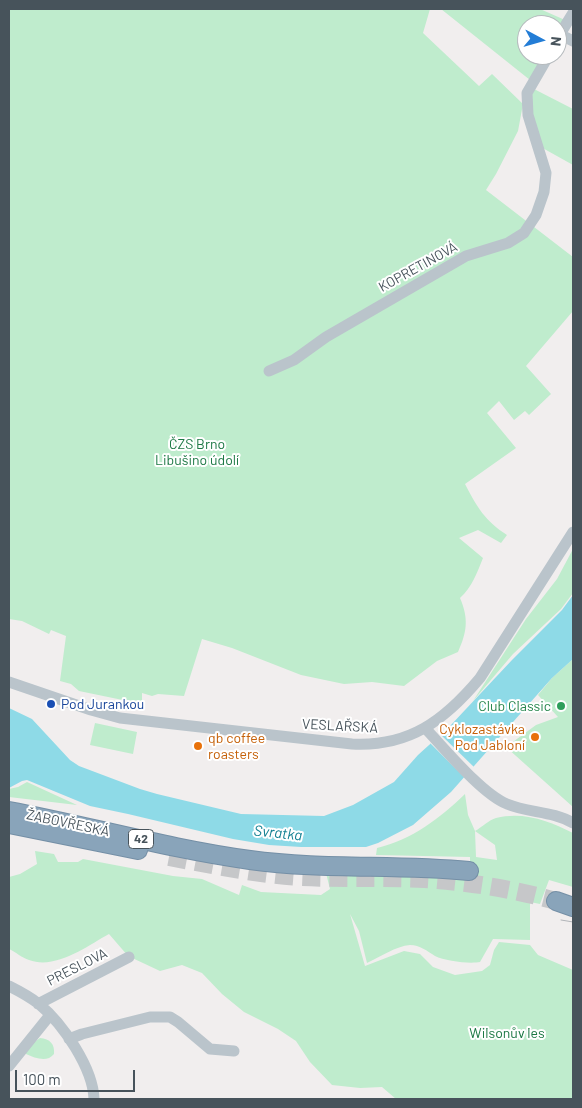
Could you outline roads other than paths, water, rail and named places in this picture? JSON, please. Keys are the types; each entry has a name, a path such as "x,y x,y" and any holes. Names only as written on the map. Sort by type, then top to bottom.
{"highway":[{"name":"ŽABOVŘESKÁ","path":"9,811 208,852 274,862 329,866 400,866 469,870"},
{"name":"ŽABOVŘESKÁ","path":"9,824 169,857"},
{"path":"563,895 573,907"}],"street":[{"name":"KOPRETINOVÁ","path":"269,371 294,360 326,337 466,256 508,243 524,233 536,215 544,192 546,173 528,115 527,93 543,65"},
{"name":"VESLAŘSKÁ","path":"9,682 120,718 363,745 398,740 425,728 451,709 480,678 573,532"},
{"path":"425,728 488,792 506,804 573,823"},
{"name":"PRESLOVA","path":"38,1004 129,957"},
{"path":"9,986 38,1004 50,1015 69,1039 92,1082 94,1099"},
{"path":"9,1066 50,1015"},
{"path":"69,1039 140,1019 160,1016 178,1022 210,1049 234,1051"}],"water":[{"name":"Svratka","path":"573,595 573,659 552,678 451,792 413,825 378,843 366,847 269,845 233,839 90,806 27,780 9,788 9,708 32,719 70,760 79,766 140,789 241,814 324,816 353,805 394,782 418,755 450,726 562,610"}],"tunnel":[{"path":"169,857 283,876 409,878 458,882 556,901"}],"tram line":[{"path":"561,920 573,922"}],"place":[{"name":"Pod Jurankou","path":"51,704"},
{"name":"Club Classic","path":"561,706"},
{"name":"Cyklozastávka Pod Jabloní","path":"535,737"},
{"name":"qb coffee roasters","path":"198,746"}],"park label":[{"name":"ČZS Brno Libušino údolí","path":"197,452"},
{"name":"Wilsonův les","path":"507,1033"}]}
